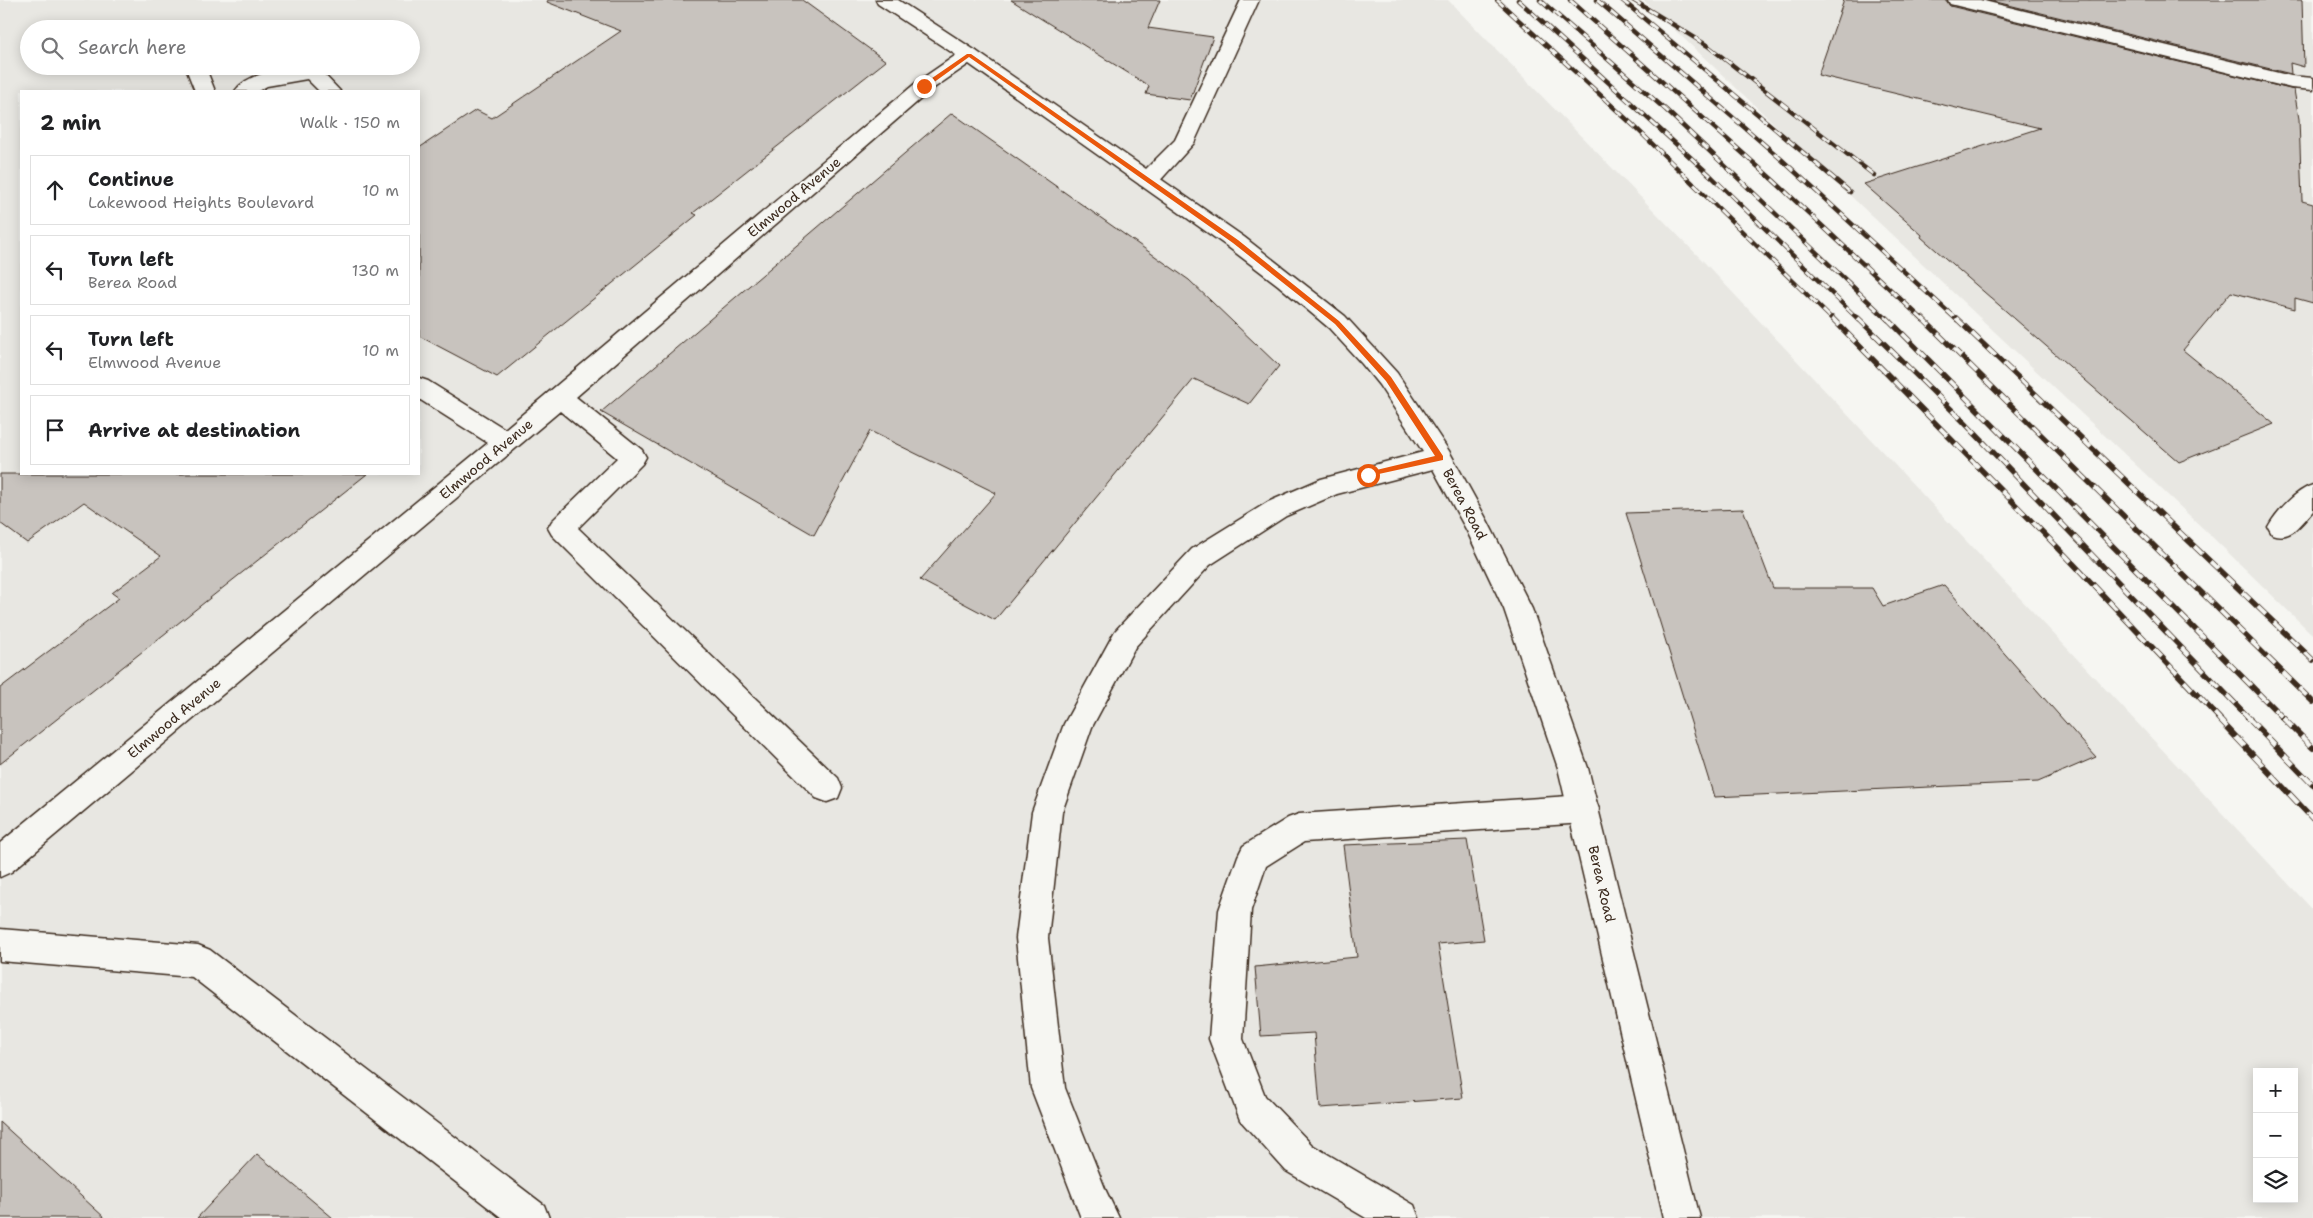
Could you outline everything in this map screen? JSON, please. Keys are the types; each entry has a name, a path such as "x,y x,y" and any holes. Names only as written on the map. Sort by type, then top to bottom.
{"main road":[{"name":"Berea Road","path":"885,0 969,55 1236,242 1337,322 1388,379 1440,458 1479,529 1518,609 1553,709 1584,809 1682,1218"},
{"path":"1148,180 1184,143 1250,0"},
{"path":"1957,0 2282,79 2313,84"},
{"name":"Elmwood Avenue","path":"0,862 560,398 924,86 969,55"},
{"path":"199,75 205,90"},
{"path":"247,90 261,81 294,75"},
{"path":"314,75 329,90"},
{"path":"420,388 506,442"},
{"path":"560,398 633,457 561,528 827,788"},
{"path":"1101,1218 1092,1202 1048,1088 1032,938 1046,812 1079,724 1126,639 1201,557 1277,509 1330,486 1440,458"},
{"path":"2281,527 2313,495"},
{"path":"1400,1218 1299,1158 1252,1108 1226,1039 1235,910 1254,856 1300,828 1584,809"},
{"path":"0,945 198,961 532,1218"}],"shaded area":[{"path":"0,0 1448,0 1704,262 2313,910 2313,1218 0,1218"},
{"path":"1643,0 2313,0 2313,635 2208,533"}],"building":[{"path":"548,0 802,0 886,61 693,213 697,215 497,377 420,337 420,147 476,110 492,118 621,31 547,2"},
{"path":"1011,0 1160,0 1148,28 1213,37 1190,100 1146,94 1149,86"},
{"path":"1844,0 1946,0 1950,6 2294,90 2299,119 2302,201 2313,204 2313,303 2295,298 2295,309 2231,292 2183,350 2274,424 2179,462 1921,237 1922,235 1864,184 2040,128 1818,75"},
{"path":"1988,0 2302,0 2304,67 2290,63 2291,74"},
{"path":"952,113 1189,280 1279,366 1249,404 1194,379 995,620 920,580 996,493 870,431 814,535 601,412"},
{"path":"0,474 366,475 0,764 0,688 119,598 112,593 161,556 84,502 27,543 0,523"},
{"path":"1743,509 1773,588 1872,588 1883,606 1944,585 2096,757 2038,782 1714,797 1626,513"},
{"path":"1467,840 1484,940 1438,944 1463,1098 1320,1108 1314,1033 1261,1036 1255,967 1357,957 1343,845"},
{"path":"0,1122 105,1218 0,1218"},
{"path":"257,1154 333,1218 197,1218"}],"railway":[{"path":"1497,0 1634,126 1833,320"},
{"path":"1518,0 1711,176 1859,320"},
{"path":"1540,0 1666,110 1888,320"},
{"path":"1570,0 1773,180 1923,320"},
{"path":"1597,0 1781,159 1957,320"},
{"path":"1622,0 1850,192"},
{"path":"1633,0 1708,46 1874,175"},
{"path":"1832,318 2066,556 2220,719"},
{"path":"1858,318 1963,421 2250,719"},
{"path":"1887,318 2284,719"},
{"path":"1922,318 2313,702"},
{"path":"1956,318 2313,660"},
{"path":"2218,718 2313,819"},
{"path":"2248,718 2313,785"},
{"path":"2284,719 2313,748"}],"route":[{"path":"924,86 969,55 1236,242 1337,322 1388,379 1440,458 1368,475"}]}
